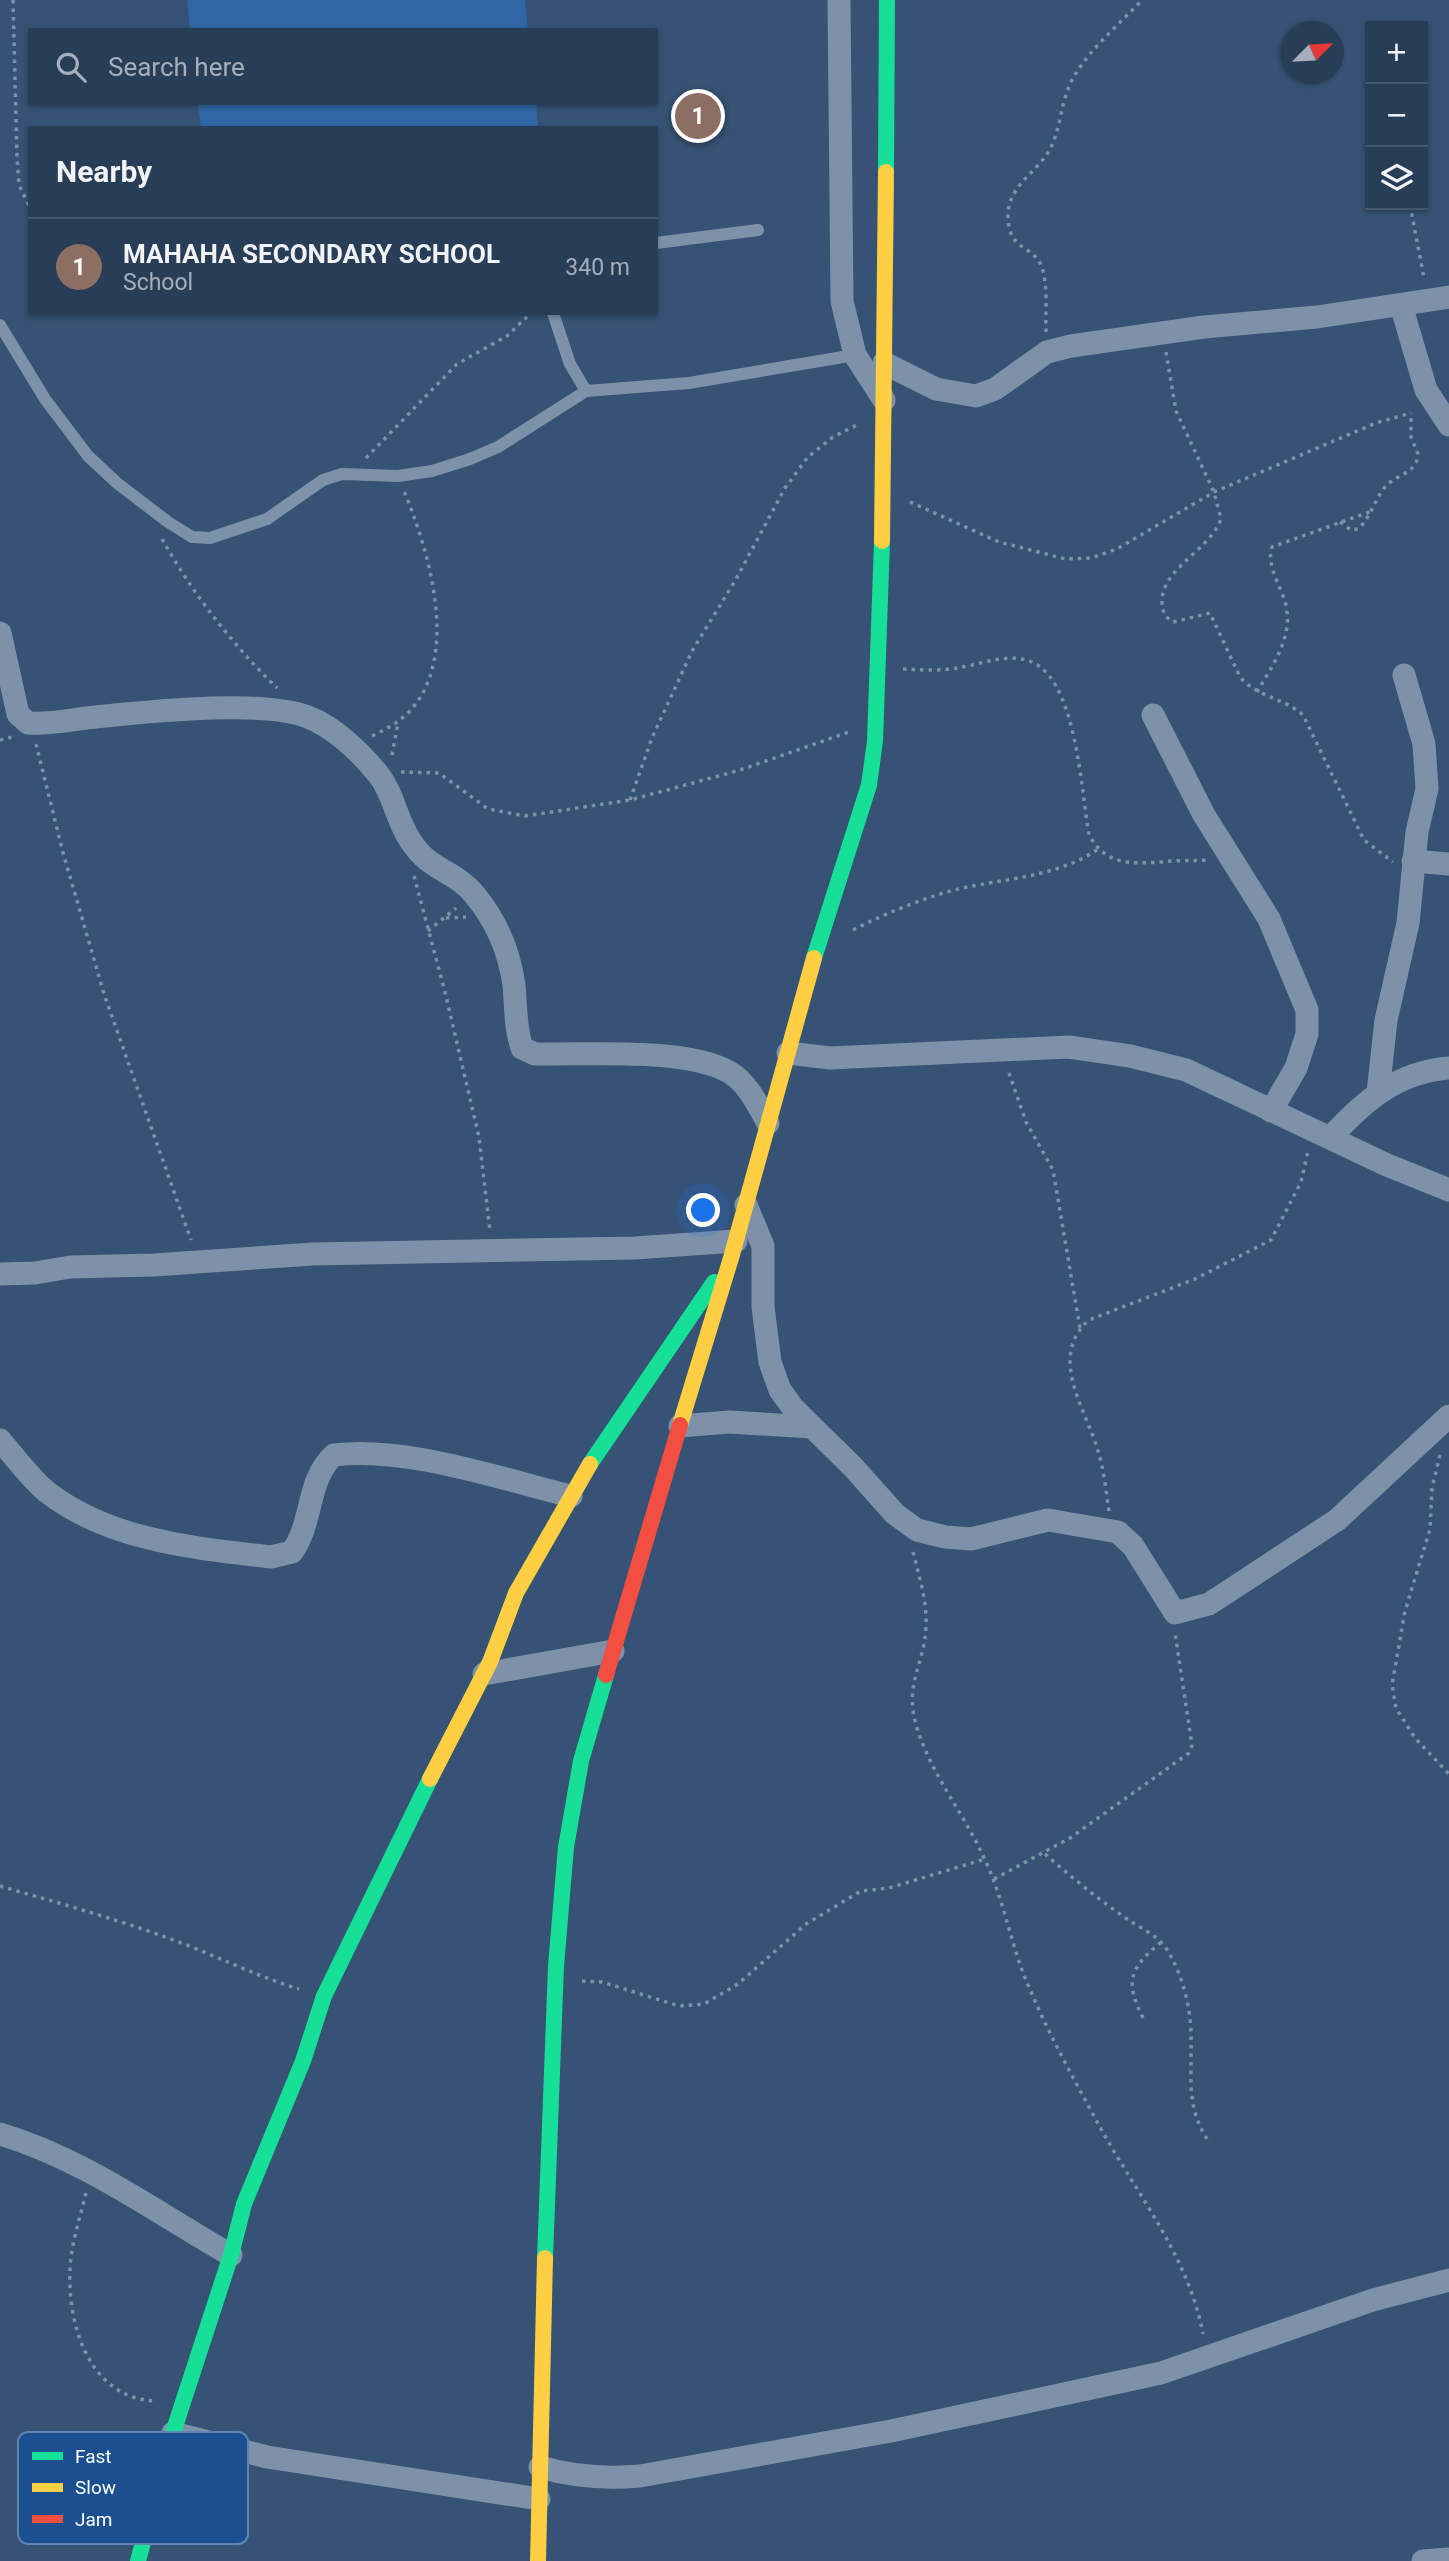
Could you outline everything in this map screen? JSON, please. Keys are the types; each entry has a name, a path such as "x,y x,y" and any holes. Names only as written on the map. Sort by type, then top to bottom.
{"main road":[{"path":"538,2561 555,1980 566,1847 581,1761 734,1250 810,969 869,785 877,723 884,489 887,0"},
{"path":"173,2432 231,2255 243,2204 303,2061 324,1996 392,1852 484,1674 516,1593 571,1496 604,1439 734,1250"},
{"path":"138,2561 143,2544"}],"street":[{"path":"839,0 842,300 855,355 884,408"},
{"path":"884,363 936,389 976,396 995,388 1047,352 1162,333 1449,297"},
{"path":"1401,305 1426,390 1449,425"},
{"path":"0,633 18,714 28,723 238,708 308,717 347,741 378,774 395,803 408,837 421,856 435,869 455,877 473,892 500,932 513,984 520,1044 527,1052 667,1055 697,1059 730,1072 752,1095 768,1123"},
{"path":"1378,1093 1386,1020 1408,923 1412,867 1427,789 1424,744 1404,675"},
{"path":"1153,715 1204,815 1269,919 1307,1010 1307,1034 1296,1069 1271,1111"},
{"path":"1412,867 1449,864"},
{"path":"788,1053 830,1058 1069,1046 1130,1056 1186,1070 1321,1134 1449,1190"},
{"path":"1321,1134 1391,1083 1426,1070 1449,1068"},
{"path":"746,1205 763,1246 763,1307 770,1362 780,1390 812,1427 906,1522 917,1530 971,1539 1048,1520 1118,1532 1133,1546 1175,1613 1209,1604 1337,1520 1449,1416"},
{"path":"0,1273 35,1273 70,1266 198,1262 313,1254 635,1248 734,1250"},
{"path":"680,1426 729,1422 812,1427"},
{"path":"0,1440 46,1491 76,1510 130,1535 271,1557 292,1552 301,1540 309,1518 316,1478 324,1464 334,1455 378,1454 452,1466 571,1496"},
{"path":"484,1674 612,1651"},
{"path":"0,2134 59,2154 92,2171 231,2255"},
{"path":"540,2467 569,2476 640,2476 1002,2409 1161,2373 1373,2300 1449,2280"},
{"path":"248,2452 539,2500"},
{"path":"1423,2561 1449,2560"}],"lane":[{"path":"658,243 758,230"},
{"path":"554,315 570,364 586,391"},
{"path":"0,325 66,429 98,465 146,506 192,537 210,538 267,519 323,480 349,475 398,476 432,471 498,447 586,391 689,383 855,355"}],"path":[{"path":"13,0 19,185 28,204"},
{"path":"1047,352 1041,267 1034,256 1018,246 1012,235 1008,219 1010,202 1016,189 1049,150 1072,79 1096,47 1142,0"},
{"path":"1411,210 1426,301"},
{"path":"349,475 457,364 507,337 529,315"},
{"path":"1162,333 1176,411 1220,508 1218,527 1166,583 1160,604 1165,616 1173,622 1210,613 1240,677 1257,692 1290,704 1303,715 1364,840 1375,851 1412,867"},
{"path":"1339,522 1355,530 1372,511 1384,489 1418,461 1411,437 1411,413 1426,390"},
{"path":"629,800 652,738 692,652 735,581 785,488 808,457 833,437 884,408"},
{"path":"884,489 999,542 1066,559 1091,558 1117,549 1214,492 1376,423 1411,413"},
{"path":"347,741 372,736 398,723 411,710 432,668 436,625 435,586 426,550 398,476"},
{"path":"146,506 182,573 211,614 247,658 308,717"},
{"path":"1257,692 1273,666 1287,629 1287,609 1272,566 1272,547 1372,511"},
{"path":"879,668 954,669 1006,659 1027,660 1041,667 1053,681 1070,723 1077,748 1090,835 1098,849 1117,861 1135,865 1232,858"},
{"path":"392,772 439,773 488,809 525,816 629,800 737,771 877,723"},
{"path":"35,740 65,861 101,983 198,1262"},
{"path":"852,930 886,914 944,893 1065,867 1098,849"},
{"path":"412,872 445,992 479,1137 492,1250"},
{"path":"428,931 473,892"},
{"path":"1003,1051 1026,1122 1053,1170 1080,1328"},
{"path":"1111,1530 1098,1451 1071,1379 1072,1343 1080,1328 1105,1313 1195,1279 1271,1240 1301,1182 1321,1134"},
{"path":"1449,1416 1432,1488 1430,1529 1405,1611 1392,1685 1396,1708 1415,1738 1449,1774"},
{"path":"906,1522 926,1606 926,1628 912,1683 911,1702 929,1758 994,1879 1033,1996 1101,2129 1147,2202 1171,2250 1196,2305 1208,2357"},
{"path":"994,1879 1044,1853 1189,1753 1192,1745 1175,1613"},
{"path":"1044,1853 1071,1877 1161,1942 1182,1985 1190,2019 1189,2086 1195,2118 1210,2143"},
{"path":"555,1980 602,1982 679,2007 704,2004 738,1984 806,1924 861,1891 889,1888 985,1859"},
{"path":"0,1886 110,1918 185,1944 264,1979 324,1996"},
{"path":"1143,2018 1131,1979 1139,1963 1161,1942"},
{"path":"92,2171 71,2258 71,2302 77,2332 90,2361 108,2384 123,2395 149,2401 183,2402"}],"shaded area":[{"path":"187,0 525,0 528,28 190,28"},
{"path":"198,105 536,105 538,126 201,126"}],"traffic: fast":[{"path":"886,172 887,0"},
{"path":"814,958 869,785 875,741 882,541"},
{"path":"590,1464 714,1282"},
{"path":"545,2258 556,1966 566,1847 581,1761 606,1675"},
{"path":"173,2432 231,2255 244,2204 303,2061 324,1996 430,1779"},
{"path":"138,2561 143,2544"}],"traffic: slow":[{"path":"882,541 886,172"},
{"path":"680,1425 731,1258 814,958"},
{"path":"430,1779 490,1662 516,1593 590,1464"},
{"path":"538,2561 545,2258"}],"traffic: jam":[{"path":"606,1675 680,1425"}],"place":[{"name":"MAHAHA SECONDARY SCHOOL","path":"698,116"}]}
